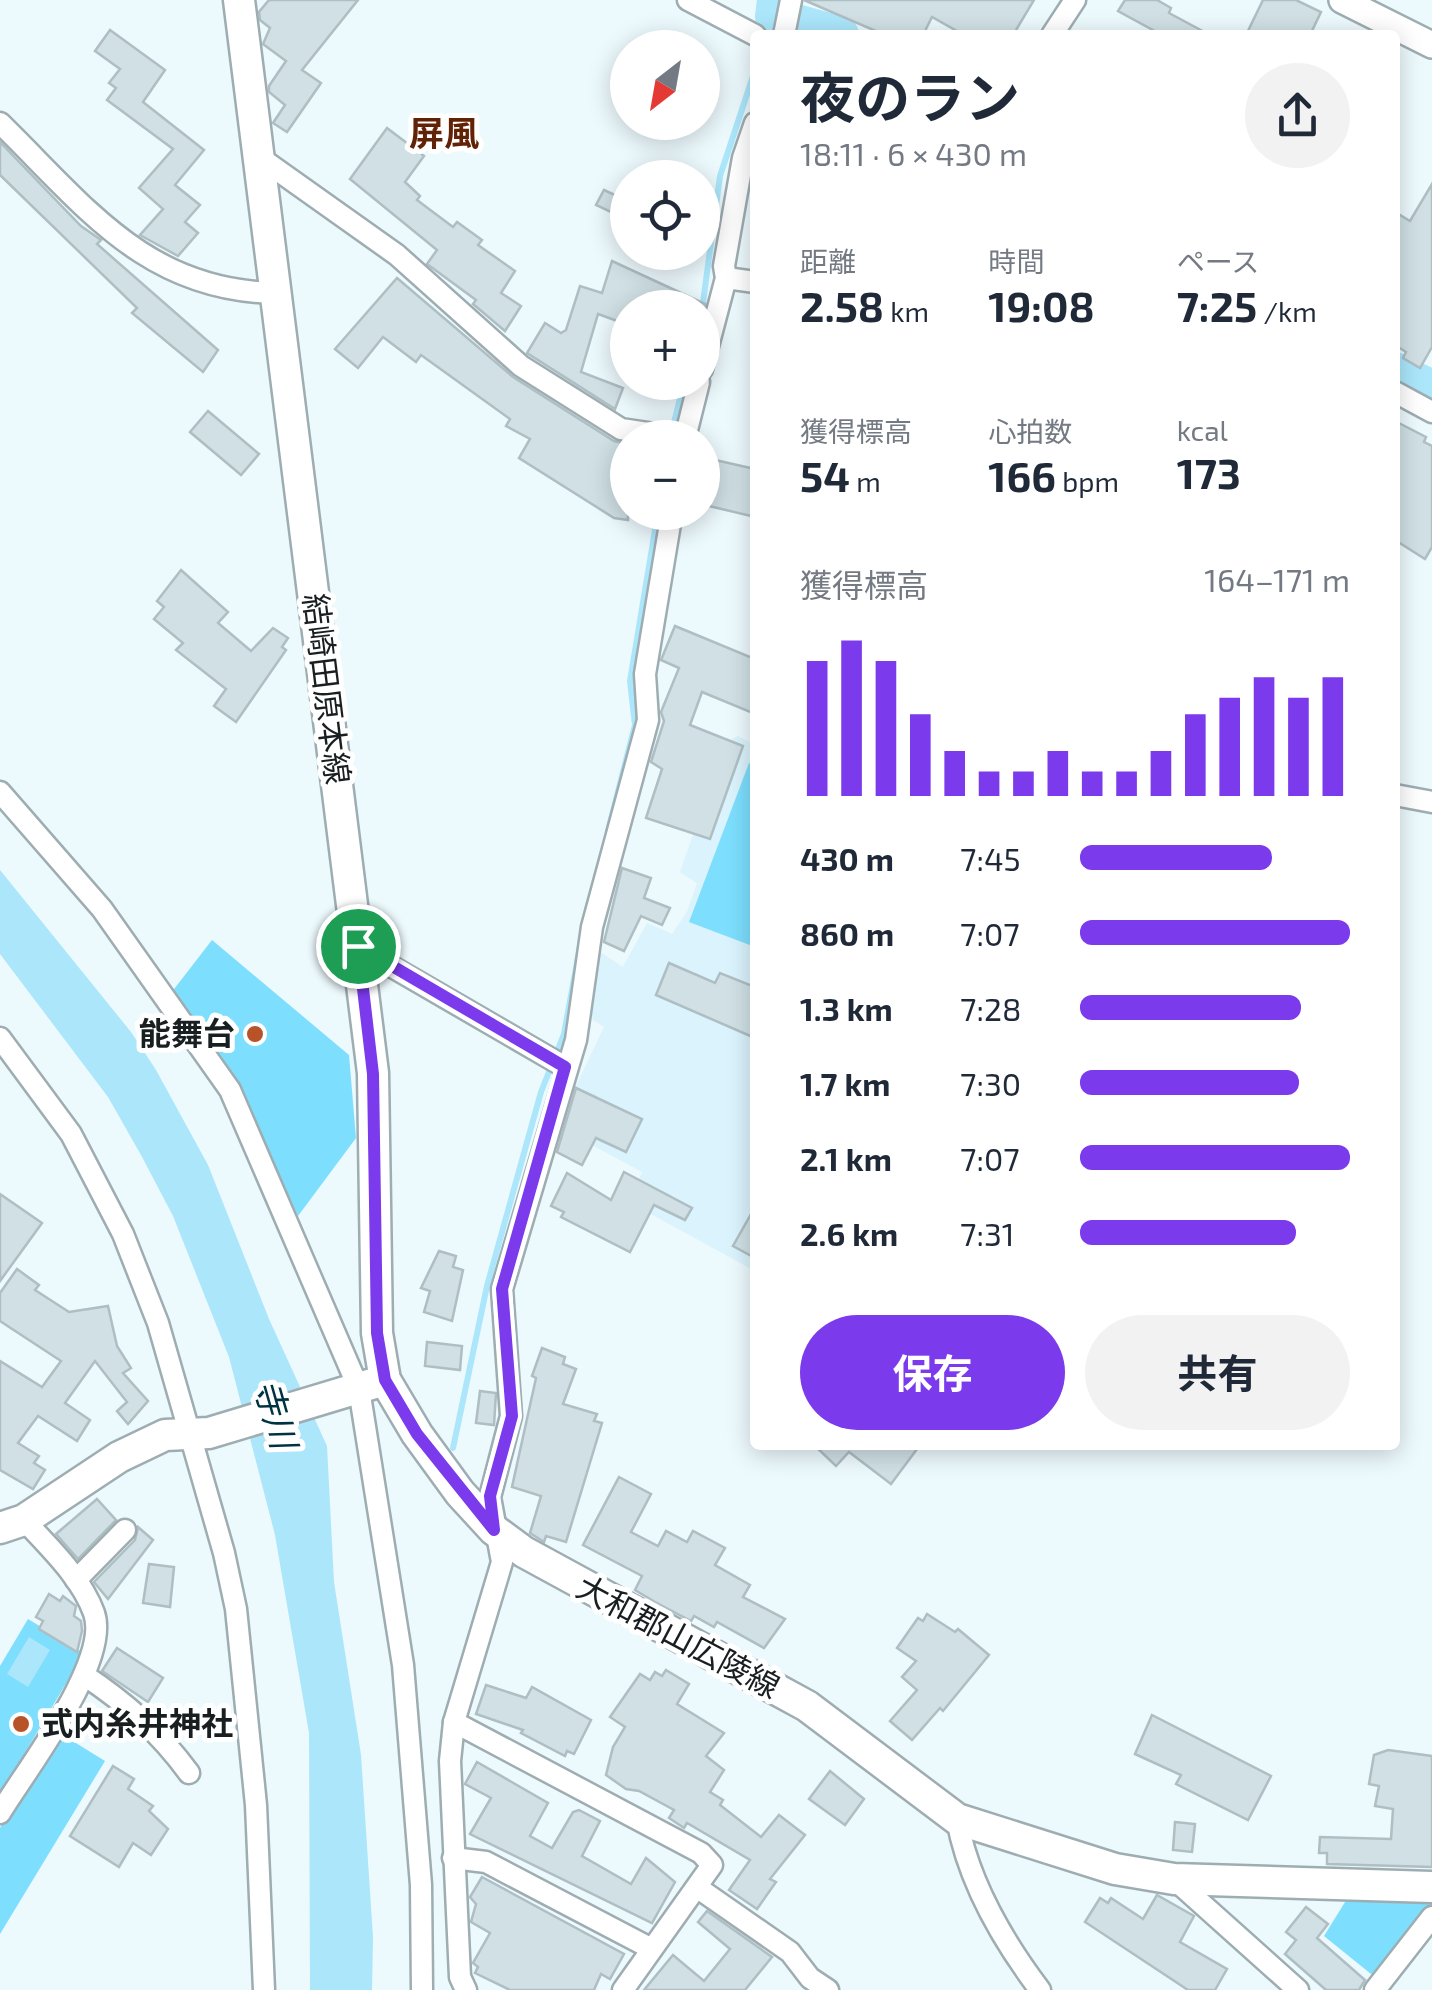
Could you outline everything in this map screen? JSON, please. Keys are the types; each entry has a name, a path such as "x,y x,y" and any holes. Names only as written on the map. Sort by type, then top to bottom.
{"main road":[{"name":"結崎田原本線","path":"239,0 373,1074 377,1333 362,1388"},
{"path":"12,1524 119,1457 165,1434 199,1433 362,1388"},
{"name":"大和郡山広陵線","path":"362,1388 417,1434 494,1530 595,1593 807,1706 957,1819 1099,1864 1174,1878 1432,1887"}],"street":[{"path":"688,0 750,33"},
{"path":"785,30 791,0"},
{"path":"1055,30 1074,0"},
{"path":"1342,0 1432,45"},
{"path":"0,124 118,238 165,270 212,287 276,294"},
{"path":"720,301 743,158 750,138"},
{"path":"259,157 397,254 484,337 521,366 610,421"},
{"path":"726,278 750,281"},
{"path":"1400,395 1432,412"},
{"path":"466,1990 460,1977 450,1762 454,1722 502,1562 490,1496 512,1416 502,1289 576,1040 592,927 648,720 645,674 669,530"},
{"path":"0,792 102,908 230,1090 362,1388 403,1664 420,1866 422,1990"},
{"path":"1400,796 1432,802"},
{"path":"358,946 565,1067"},
{"path":"0,1038 71,1134 123,1234 199,1433 236,1609 256,1804 264,1990"},
{"path":"0,1813 84,1675 93,1654 95,1616 76,1580 12,1524"},
{"path":"76,1580 125,1530"},
{"path":"84,1675 131,1707 166,1742 189,1773"},
{"path":"454,1722 701,1853 712,1864 623,1990"},
{"path":"957,1819 973,1877 1022,1966 1040,1990"},
{"path":"452,1858 486,1862 650,1948"},
{"path":"1174,1878 1298,1990"},
{"path":"698,1888 790,1952 810,1978 828,1990"},
{"path":"1375,1990 1432,1917"}],"shaded area":[{"path":"738,736 750,742 750,1268 629,1202 642,1172 555,1125 568,1091 577,1084 604,1027 593,1020 589,1004 597,950 623,967 647,923 672,934 687,912 697,883 680,872 725,743"},
{"path":"749,763 750,763 750,945 689,922"},
{"path":"212,940 349,1055 356,1138 298,1216 233,1078 171,993"},
{"name":"式内糸井神社","path":"28,1619 84,1653 0,1795 0,1666"},
{"path":"58,1732 105,1761 0,1934 0,1828"},
{"path":"1350,1894 1431,1897 1432,1907 1376,1978 1324,1936"}],"water":[{"name":"寺川","path":"0,870 131,1032 156,1070 208,1165 269,1319 327,1446 334,1582 361,1755 373,1937 372,1990 310,1990 309,1733 275,1535 229,1357 173,1216 141,1155 108,1097 0,954"},
{"path":"29,1637 50,1650 28,1687 7,1674"}],"building":[{"path":"269,0 358,0 302,70 321,83 287,132 273,123 285,105 269,92 269,86 286,61 263,44 270,28 260,20 259,12"},
{"path":"804,0 1034,0 1016,30 955,30 932,17 926,30 873,30"},
{"path":"1125,0 1157,0 1171,8 1169,13 1201,30 1153,30 1118,11"},
{"path":"1263,0 1296,0 1321,12 1312,30 1248,30"},
{"path":"110,30 165,70 143,102 204,150 175,185 200,205 185,222 198,233 178,256 140,235 163,209 139,188 173,149 107,100 116,88 109,83 120,69 95,51"},
{"path":"387,128 424,156 405,182 420,196 417,200 453,227 457,222 482,240 478,245 515,271 501,293 521,306 505,331 473,304 476,300 427,264 437,250 350,179"},
{"path":"0,142 81,226 101,240 97,244 218,350 203,372 132,313 137,308 0,175"},
{"path":"1432,184 1432,347 1420,368 1403,358 1406,352 1400,348 1400,215 1410,221"},
{"path":"604,190 610,193 610,212 596,205"},
{"path":"610,267 631,270 675,290 610,290 610,318 598,314 581,372 610,383 610,400 618,400 615,409 527,353 545,323 561,333 566,330 580,286 602,293"},
{"path":"397,278 513,377 610,438 610,515 519,458 530,439 506,426 510,419 421,355 416,362 383,337 358,368 335,349"},
{"path":"208,411 259,454 241,475 190,432"},
{"path":"1400,424 1426,437 1424,442 1432,446 1432,547 1425,559 1400,543"},
{"path":"720,461 750,468 750,516 720,509"},
{"path":"181,570 228,612 218,623 251,651 273,628 288,638 282,647 286,650 236,722 214,706 226,689 176,650 183,643 154,619 164,607 157,601"},
{"path":"675,626 750,657 750,712 702,692 690,725 743,746 710,839 646,818 662,769 651,762 664,721 661,712 679,668 661,660"},
{"path":"622,868 651,878 644,898 670,908 662,925 641,916 624,951 604,942"},
{"path":"669,963 715,983 720,973 750,985 750,1036 656,995"},
{"path":"576,1088 642,1119 626,1152 596,1138 582,1165 557,1152"},
{"path":"624,1172 692,1208 685,1220 654,1205 630,1252 561,1217 564,1212 551,1206 567,1173 611,1200"},
{"path":"0,1194 42,1223 0,1281"},
{"path":"750,1216 750,1255 733,1246"},
{"path":"439,1251 456,1256 453,1267 463,1270 452,1321 424,1312 430,1291 421,1288"},
{"path":"17,1269 39,1285 35,1290 69,1312 108,1306 117,1346 131,1368 123,1373 148,1401 128,1424 117,1411 127,1402 95,1361 65,1403 90,1420 77,1441 38,1416 18,1443 39,1456 34,1463 45,1470 33,1489 0,1470 0,1361 42,1387 61,1361 0,1321 0,1293"},
{"path":"427,1342 462,1346 460,1370 425,1366"},
{"path":"542,1348 565,1357 563,1364 576,1369 563,1404 597,1414 594,1421 602,1423 566,1542 546,1536 544,1542 530,1533 541,1496 512,1487 536,1378 532,1376"},
{"path":"480,1391 496,1393 494,1425 476,1423"},
{"path":"819,1450 916,1450 891,1484 849,1452 836,1466"},
{"path":"619,1477 651,1494 631,1532 658,1546 666,1531 687,1542 693,1531 725,1548 715,1565 750,1585 743,1597 785,1619 764,1648 717,1622 714,1627 694,1616 691,1621 655,1602 635,1590 642,1576 583,1545"},
{"path":"97,1499 116,1520 78,1559 56,1534"},
{"path":"138,1527 153,1540 108,1599 94,1582 135,1540"},
{"path":"149,1564 174,1567 170,1607 143,1603"},
{"path":"49,1594 60,1601 63,1596 76,1606 74,1616 81,1621 82,1631 77,1652 39,1629 43,1621 36,1617"},
{"path":"927,1614 955,1632 958,1629 989,1655 943,1711 940,1708 912,1740 890,1721 917,1690 902,1677 916,1661 897,1648 918,1618 923,1621"},
{"path":"117,1648 163,1678 148,1702 102,1671"},
{"path":"666,1670 689,1684 677,1704 724,1733 706,1756 724,1770 710,1792 723,1800 720,1805 761,1837 779,1815 805,1835 770,1879 776,1882 757,1909 729,1890 750,1860 687,1823 684,1828 669,1818 674,1810 639,1791 626,1789 606,1775 613,1747 625,1727 610,1717 640,1674 650,1680 655,1672 662,1676"},
{"path":"486,1685 526,1698 532,1687 591,1720 574,1754 567,1751 565,1756 521,1733 523,1730 476,1714"},
{"path":"1152,1715 1271,1776 1248,1820 1176,1784 1181,1775 1135,1754"},
{"path":"1388,1750 1432,1756 1432,1867 1327,1864 1327,1853 1319,1853 1320,1837 1391,1839 1393,1809 1375,1806 1379,1786 1369,1784 1374,1755"},
{"path":"477,1762 548,1803 530,1836 552,1848 573,1812 579,1810 600,1821 582,1856 631,1884 646,1858 675,1882 652,1923 470,1834 491,1798 465,1784"},
{"path":"113,1766 134,1779 128,1789 153,1806 149,1811 168,1829 151,1855 133,1843 119,1867 70,1836"},
{"path":"830,1771 864,1799 845,1825 809,1799"},
{"path":"1175,1822 1195,1824 1192,1852 1173,1850"},
{"path":"482,1877 624,1954 610,1979 601,1974 594,1990 510,1990 475,1973 478,1967 473,1963 490,1933 471,1922 476,1904 470,1897"},
{"path":"1157,1895 1194,1916 1180,1942 1227,1969 1215,1990 1188,1990 1085,1922 1100,1898 1108,1903 1111,1898 1143,1919"},
{"path":"1306,1907 1328,1924 1317,1938 1365,1980 1359,1990 1326,1990 1285,1954 1296,1940 1286,1932"},
{"path":"707,1911 772,1957 745,1990 644,1990 673,1955 704,1981 730,1949 698,1922"}],"waterway":[{"path":"776,0 774,17 822,30"},
{"path":"771,24 774,17"},
{"path":"705,290 720,176 750,85"},
{"path":"1400,373 1432,389"},
{"path":"675,420 680,400"},
{"path":"608,831 635,725 630,681 655,530"},
{"path":"453,1448 487,1286 541,1092 564,1034 582,935"}],"place":[{"name":"能舞台","path":"255,1034"},
{"name":"式内糸井神社","path":"21,1724"}],"district":[{"name":"屏風","path":"444,134"}],"route":[{"path":"358,946 565,1067 502,1289 512,1416 490,1496 494,1530 460,1493 417,1434 385,1380 377,1333 373,1074 358,946"}]}
